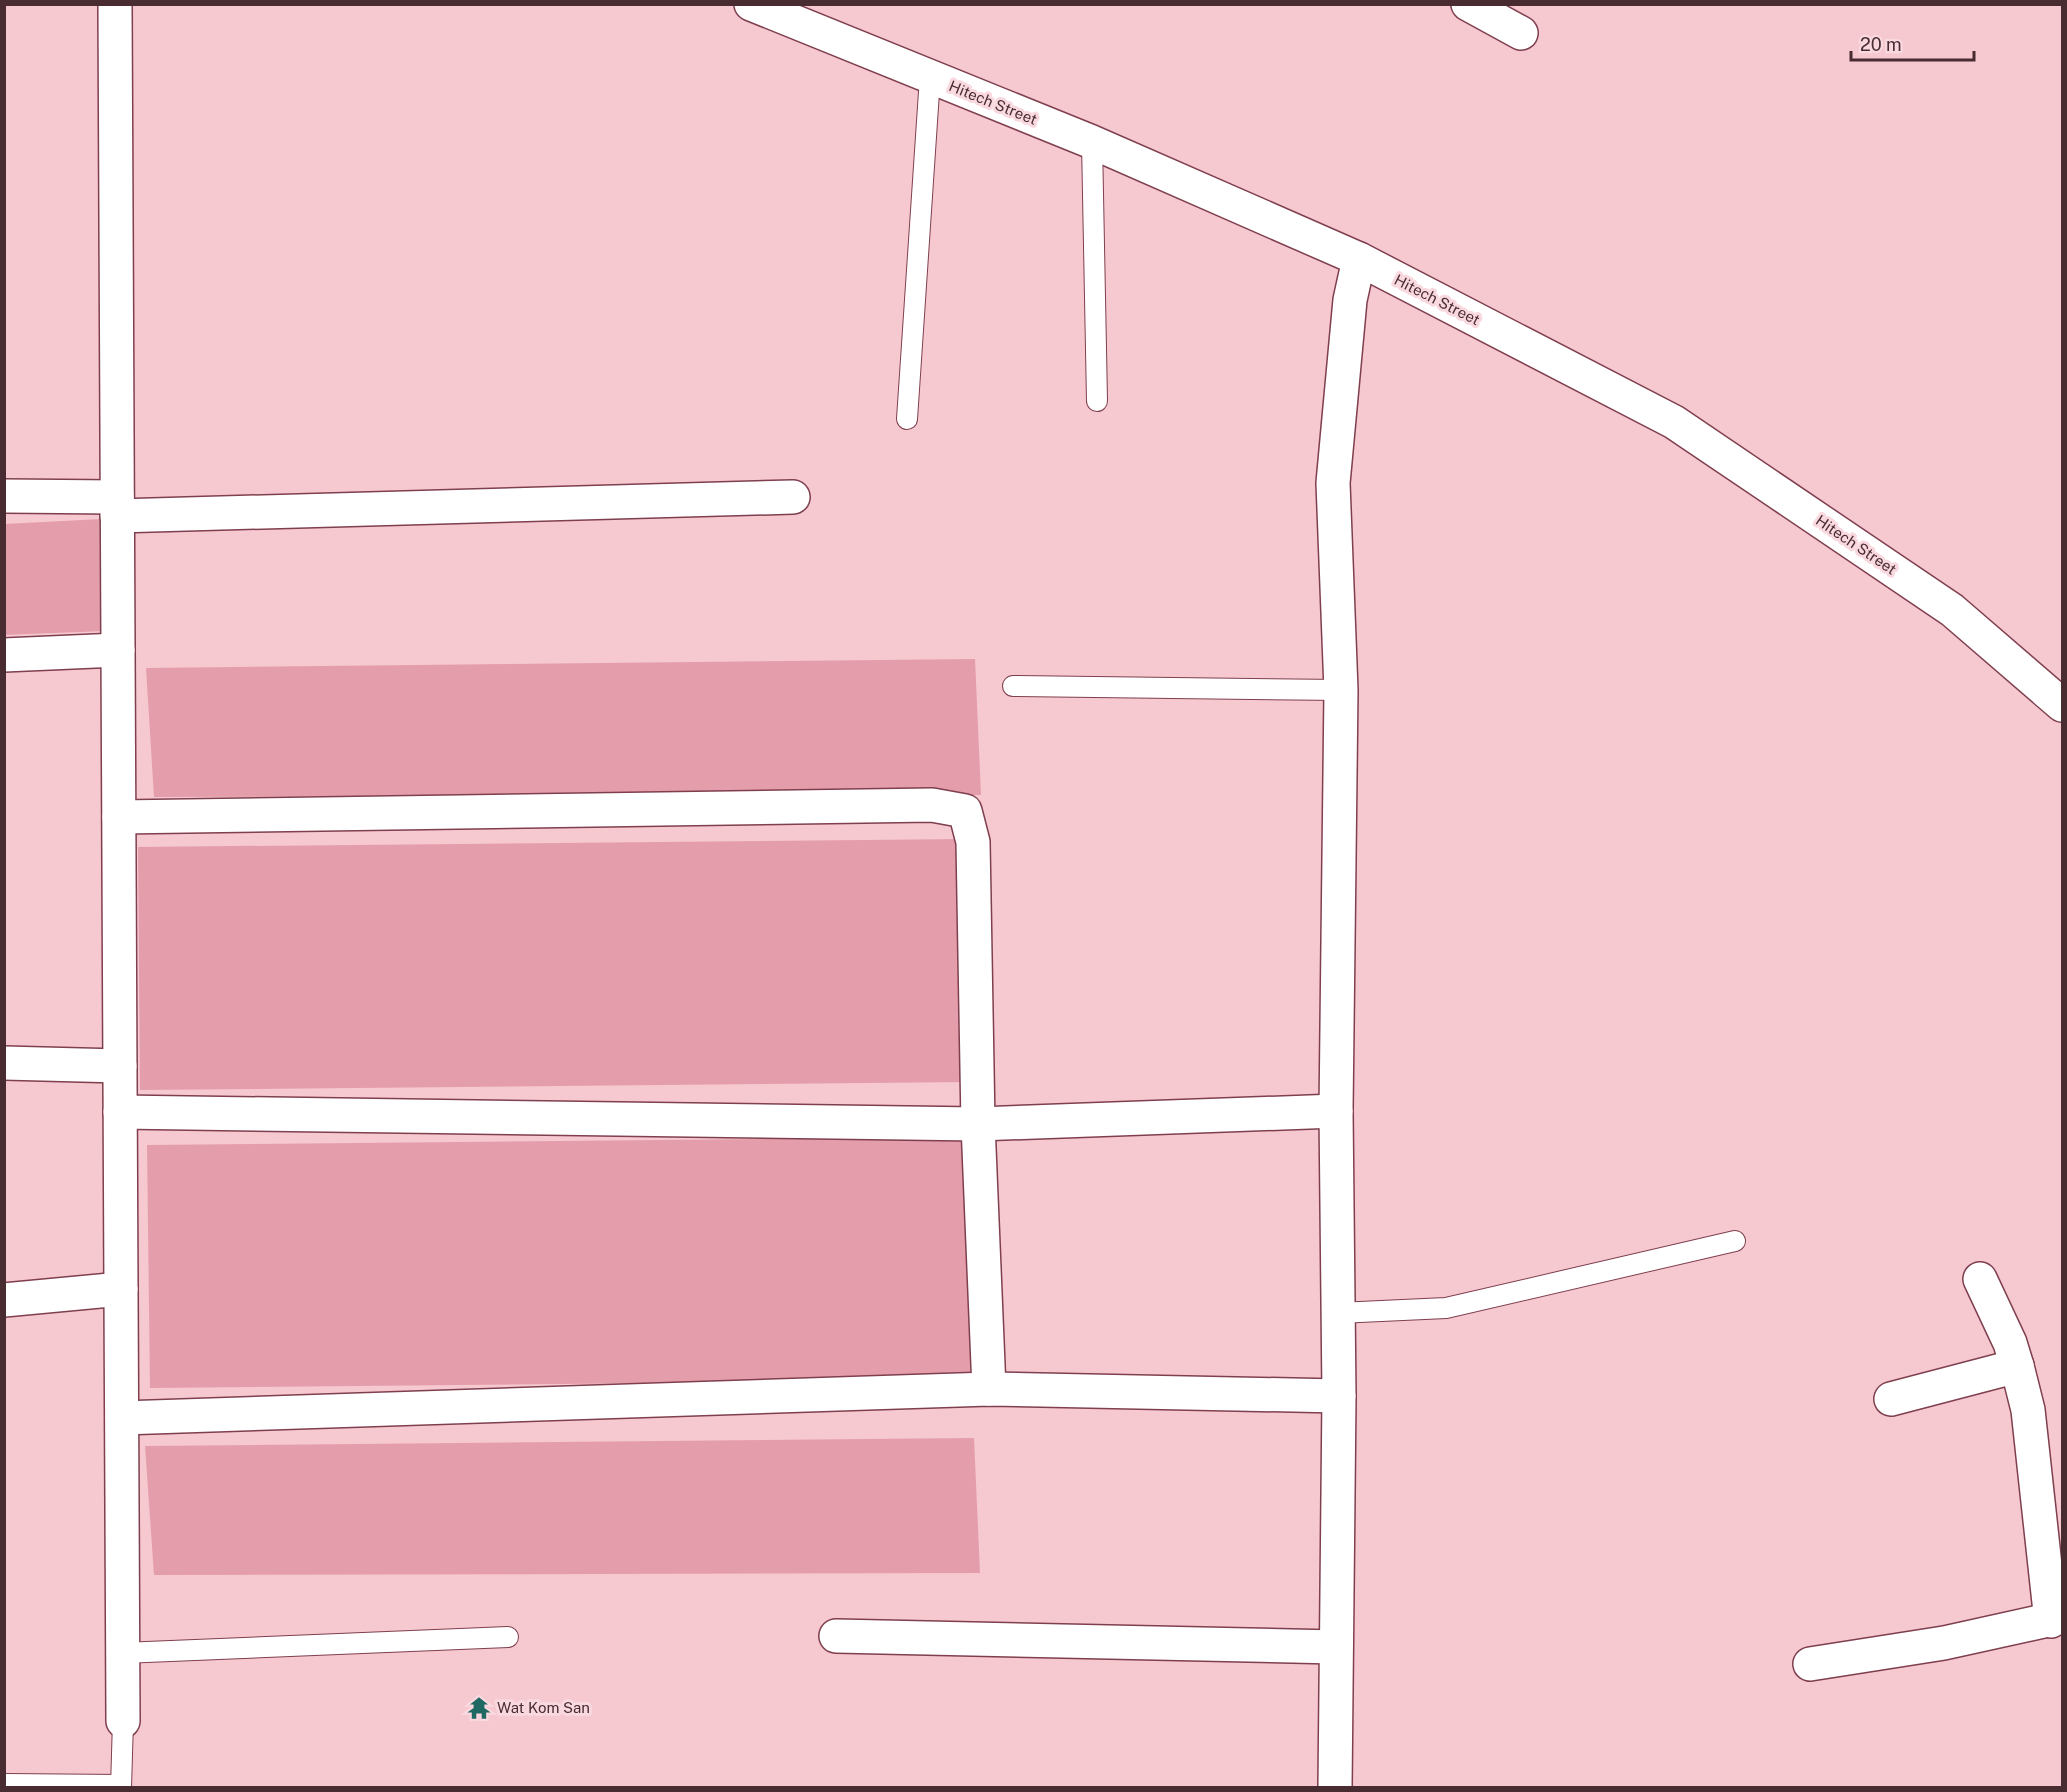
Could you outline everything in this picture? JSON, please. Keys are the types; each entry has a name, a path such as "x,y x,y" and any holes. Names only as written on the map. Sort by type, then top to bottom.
{"street":[{"path":"115,4 123,1721"},
{"name":"Hitech Street","path":"751,4 1092,142 1359,259 1674,422 1952,610 2062,705"},
{"path":"1468,4 1521,33"},
{"path":"1335,1788 1339,1396 1336,1111 1341,690 1333,483 1350,300 1359,259"},
{"path":"4,496 117,506 793,497"},
{"path":"4,655 118,650"},
{"path":"119,817 932,805 965,811 973,842 978,1124 989,1389"},
{"path":"4,1063 120,1066"},
{"path":"120,1112 978,1124 1336,1111"},
{"path":"1810,1664 1944,1643 2057,1619 2028,1410 2010,1343 1980,1280"},
{"path":"4,1300 121,1289"},
{"path":"1891,1399 2018,1366"},
{"path":"122,1418 989,1389 1339,1396"},
{"path":"836,1636 1336,1647"}],"lane":[{"path":"907,419 930,77"},
{"path":"1092,142 1096,401"},
{"path":"1013,686 1341,690"},
{"path":"1338,1313 1446,1308 1735,1241"},
{"path":"122,1653 508,1637"},
{"path":"4,1784 121,1786 123,1721"}],"building":[{"path":"102,519 105,631 4,635 4,524"},
{"path":"975,659 981,795 154,797 146,668"},
{"path":"967,839 969,1082 140,1090 138,847"},
{"path":"976,1137 979,1380 150,1388 147,1145"},
{"path":"974,1438 980,1573 154,1575 145,1446"}],"place":[{"name":"Wat Kom San","path":"479,1708"}]}
